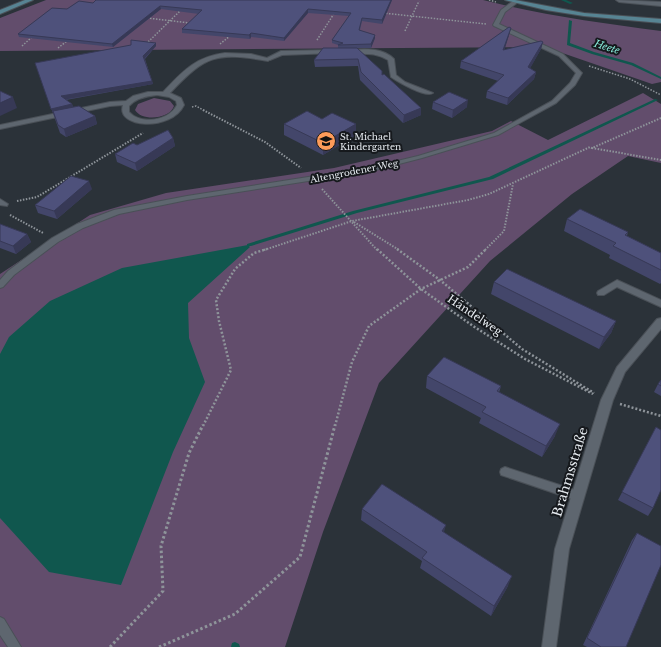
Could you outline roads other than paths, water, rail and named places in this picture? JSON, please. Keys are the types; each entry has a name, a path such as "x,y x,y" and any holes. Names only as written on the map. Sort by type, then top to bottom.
{"main road":[{"path":"0,12 30,0"},
{"path":"512,1 566,12 598,16 661,20"}],"street":[{"path":"619,0 661,4"},
{"path":"165,94 191,68 210,58 241,54 268,59"},
{"path":"0,127 128,102 149,94 165,94 178,99 181,103 181,107 168,119 152,122 134,120 128,116 125,112 125,107 128,102"},
{"name":"Brahmsstraße","path":"549,647 562,549 607,400 621,370 661,322"}],"lane":[{"name":"Altengrodener Weg","path":"0,285 11,274 55,240 80,226 117,212 187,198 372,169 413,159 496,134 554,102 573,84 579,73 561,55 496,25 503,11 512,1"},
{"path":"344,52 376,51 385,54 391,59 393,76 403,83 430,93"},
{"path":"268,59 281,53 336,52"},
{"path":"601,293 618,283 661,304"},
{"path":"505,472 578,496"},
{"path":"0,623 15,647"}],"waterway":[{"name":"Heete","path":"563,0 571,3"},
{"name":"Heete","path":"570,21 568,44 632,64 661,78"},
{"path":"249,245 355,212 491,178 656,100"}],"place":[{"name":"St. Michael Kindergarten","path":"326,141"}]}
